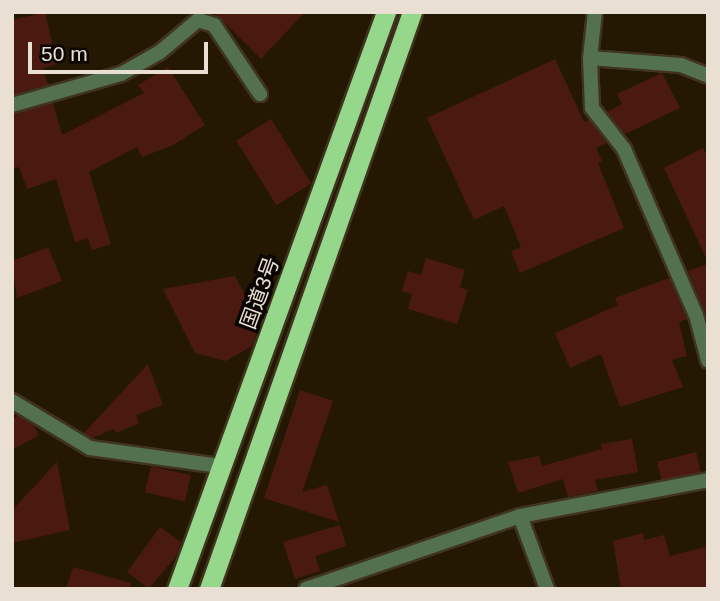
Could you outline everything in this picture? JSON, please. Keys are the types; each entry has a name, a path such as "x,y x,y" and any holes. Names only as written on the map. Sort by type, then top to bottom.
{"highway":[{"name":"国道3号","path":"177,589 386,12"},
{"path":"209,589 412,12"}],"street":[{"path":"595,12 590,58 592,108 624,149 702,315 708,360"},
{"path":"12,105 121,74 160,52 198,20 214,25 260,94"},
{"path":"590,58 681,65 708,75"},
{"path":"12,401 90,448 220,467"},
{"path":"306,589 520,516 708,480"},
{"path":"520,516 547,589"}],"building":[{"path":"45,12 57,64 43,68 48,85 12,95 12,20"},
{"path":"214,12 305,12 261,59"},
{"path":"555,59 584,122 589,120 607,143 596,148 602,161 598,163 624,228 520,273 511,251 521,247 504,206 474,220 427,118"},
{"path":"168,67 205,125 173,145 142,157 137,147 89,172 111,244 92,250 88,238 75,242 56,179 27,189 19,167 12,169 12,114 53,103 62,135 144,93 138,85"},
{"path":"662,73 680,108 625,134 607,112 622,104 617,94"},
{"path":"271,119 311,183 277,205 236,141"},
{"path":"703,148 708,158 708,262 664,168"},
{"path":"48,247 62,281 17,298 12,261"},
{"path":"426,258 465,270 460,287 468,290 457,324 408,309 412,294 402,291 408,271 421,275"},
{"path":"708,264 708,311 705,312 688,271"},
{"path":"235,276 260,324 252,346 226,361 195,353 163,289"},
{"path":"669,278 687,319 679,322 687,356 672,360 683,387 620,407 601,354 570,368 555,333 618,305 615,298"},
{"path":"148,364 163,405 136,415 139,423 116,433 114,429 92,438 84,433"},
{"path":"300,390 333,401 302,492 327,485 339,522 264,498"},
{"path":"18,416 33,425 39,435 12,450 12,419"},
{"path":"632,439 638,472 595,480 598,491 568,497 563,479 518,493 508,462 539,456 542,466 602,449 601,444"},
{"path":"696,452 701,472 662,482 657,462"},
{"path":"57,462 70,530 12,543 15,507"},
{"path":"151,466 191,475 185,502 145,492"},
{"path":"340,525 346,546 315,556 320,571 295,579 283,542"},
{"path":"160,527 181,542 176,556 149,589 127,572"},
{"path":"643,533 644,540 664,535 670,556 705,547 708,589 621,589 613,541"},
{"path":"73,567 131,583 130,589 66,589"}]}
